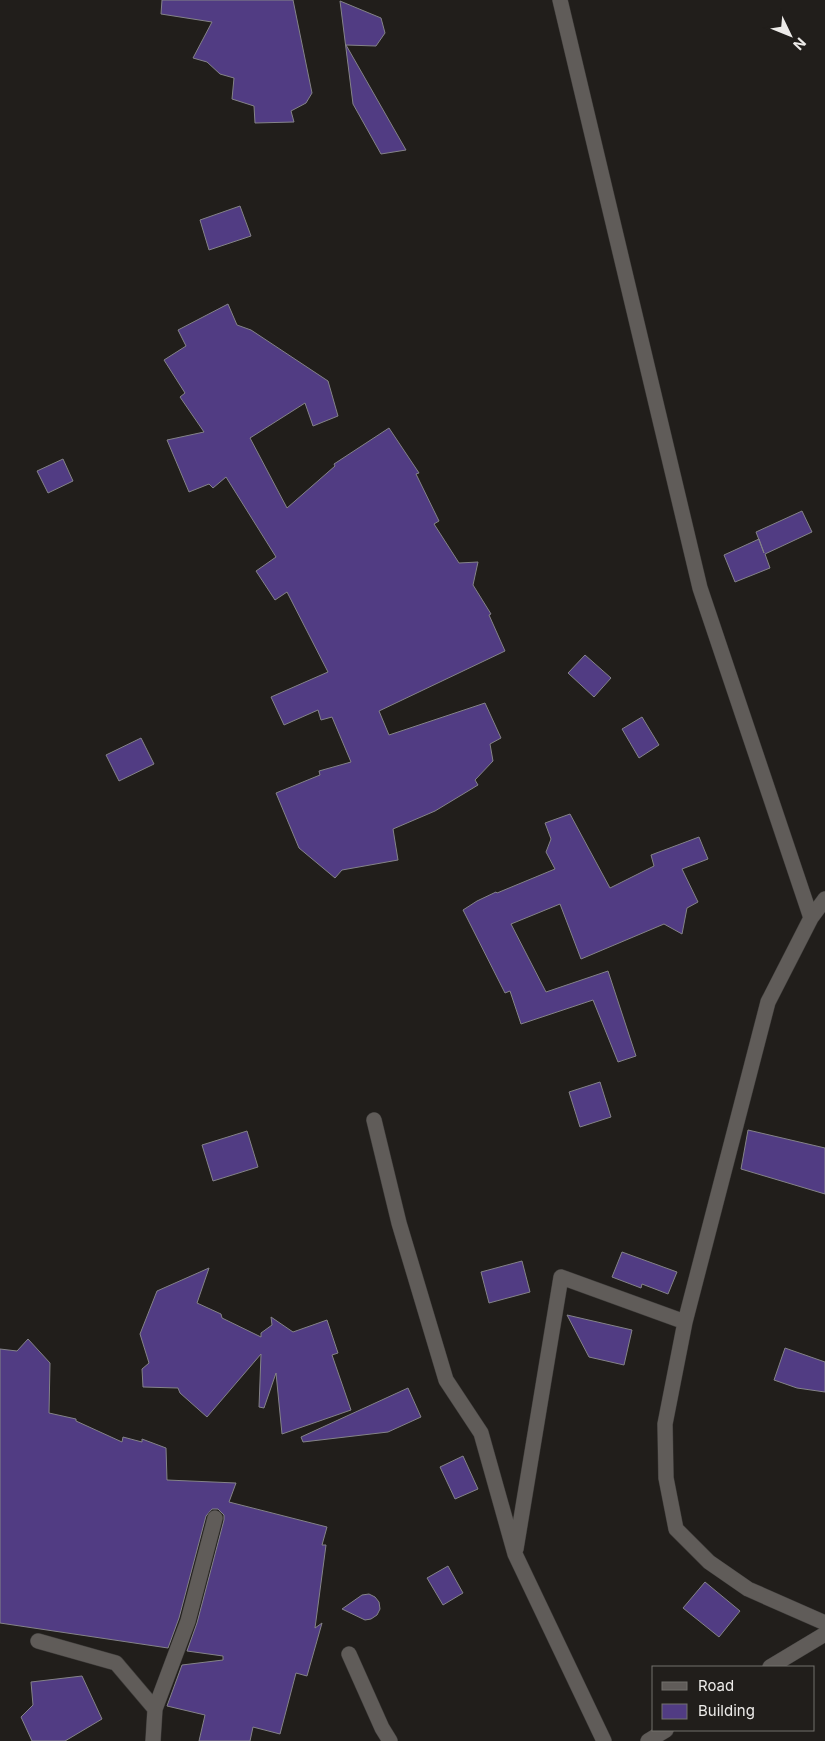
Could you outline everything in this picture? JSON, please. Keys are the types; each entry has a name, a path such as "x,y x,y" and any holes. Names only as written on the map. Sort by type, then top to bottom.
{"street":[{"path":"560,0 700,588 811,918"},
{"path":"825,898 811,918 768,1002 684,1322 665,1424 666,1478 676,1529 709,1562 748,1589 825,1623"},
{"path":"374,1120 399,1223 446,1380 481,1432 515,1554 604,1741"},
{"path":"515,1554 560,1277 684,1322"},
{"path":"153,1741 156,1710 188,1621 215,1518"},
{"path":"772,1666 825,1634"},
{"path":"38,1641 116,1663 156,1710"},
{"path":"349,1654 382,1728 390,1741"},
{"path":"648,1741 664,1731"}],"building":[{"path":"162,0 293,0 312,93 306,103 291,111 294,122 255,123 254,106 232,99 234,78 220,74 207,62 193,58 212,22 161,14"},
{"path":"340,1 381,18 385,33 376,46 346,45 406,150 381,154 353,104"},
{"path":"240,206 251,236 209,250 200,220"},
{"path":"228,304 237,325 251,330 328,381 338,416 313,426 305,403 250,438 287,508 335,466 334,464 389,428 419,473 416,474 439,521 434,524 459,563 478,562 473,585 491,614 489,615 505,651 379,711 389,735 485,703 501,738 490,744 493,761 475,780 478,785 435,811 393,829 398,860 342,870 335,878 299,848 276,793 320,775 319,771 351,762 332,717 321,720 318,710 284,725 271,697 328,672 287,592 275,600 256,571 276,557 226,477 213,488 209,484 189,492 167,440 204,432 180,397 185,393 164,360 186,346 178,330"},
{"path":"63,459 73,481 48,493 37,471"},
{"path":"802,511 812,532 765,554 770,568 735,582 724,555 759,539 756,532"},
{"path":"585,655 611,678 594,697 568,673"},
{"path":"642,717 659,745 639,758 622,729"},
{"path":"141,738 154,764 119,781 106,755"},
{"path":"570,814 610,888 654,866 651,855 699,837 708,859 682,869 698,902 687,908 682,934 664,924 581,959 560,904 511,924 546,992 608,971 636,1056 618,1062 593,1000 521,1024 510,991 505,993 463,910 496,892 555,869 546,852 551,839 545,823"},
{"path":"600,1082 611,1117 580,1127 569,1092"},
{"path":"748,1130 825,1148 825,1194 741,1169"},
{"path":"247,1131 258,1167 213,1181 202,1145"},
{"path":"622,1252 677,1272 668,1294 642,1284 641,1288 612,1277"},
{"path":"522,1261 530,1292 489,1303 481,1272"},
{"path":"209,1268 197,1303 221,1314 222,1318 261,1337 261,1333 272,1325 271,1317 293,1332 327,1320 338,1353 332,1355 351,1410 282,1434 276,1373 264,1408 259,1407 261,1354 207,1417 180,1393 178,1388 143,1387 142,1369 149,1363 140,1334 157,1291"},
{"path":"567,1315 632,1330 624,1365 589,1357"},
{"path":"28,1339 50,1363 49,1413 76,1419 76,1421 122,1442 123,1437 142,1442 142,1439 166,1448 167,1480 236,1483 229,1502 327,1527 322,1545 326,1545 315,1628 322,1623 307,1676 296,1673 280,1734 253,1727 250,1741 199,1741 205,1715 167,1706 182,1665 223,1660 223,1656 187,1651 197,1623 224,1520 224,1515 218,1509 212,1509 206,1516 179,1618 168,1648 0,1623 0,1349 17,1351"},
{"path":"785,1348 825,1362 825,1392 797,1388 774,1380"},
{"path":"408,1388 421,1417 388,1432 303,1442 301,1437"},
{"path":"463,1456 478,1489 455,1499 440,1467"},
{"path":"448,1566 463,1593 443,1605 427,1578"},
{"path":"705,1582 740,1611 719,1637 683,1608"},
{"path":"369,1594 379,1602 380,1609 377,1615 371,1619 365,1620 342,1609 362,1595"},
{"path":"82,1676 102,1719 65,1741 32,1741 21,1717 33,1705 31,1682"}]}
